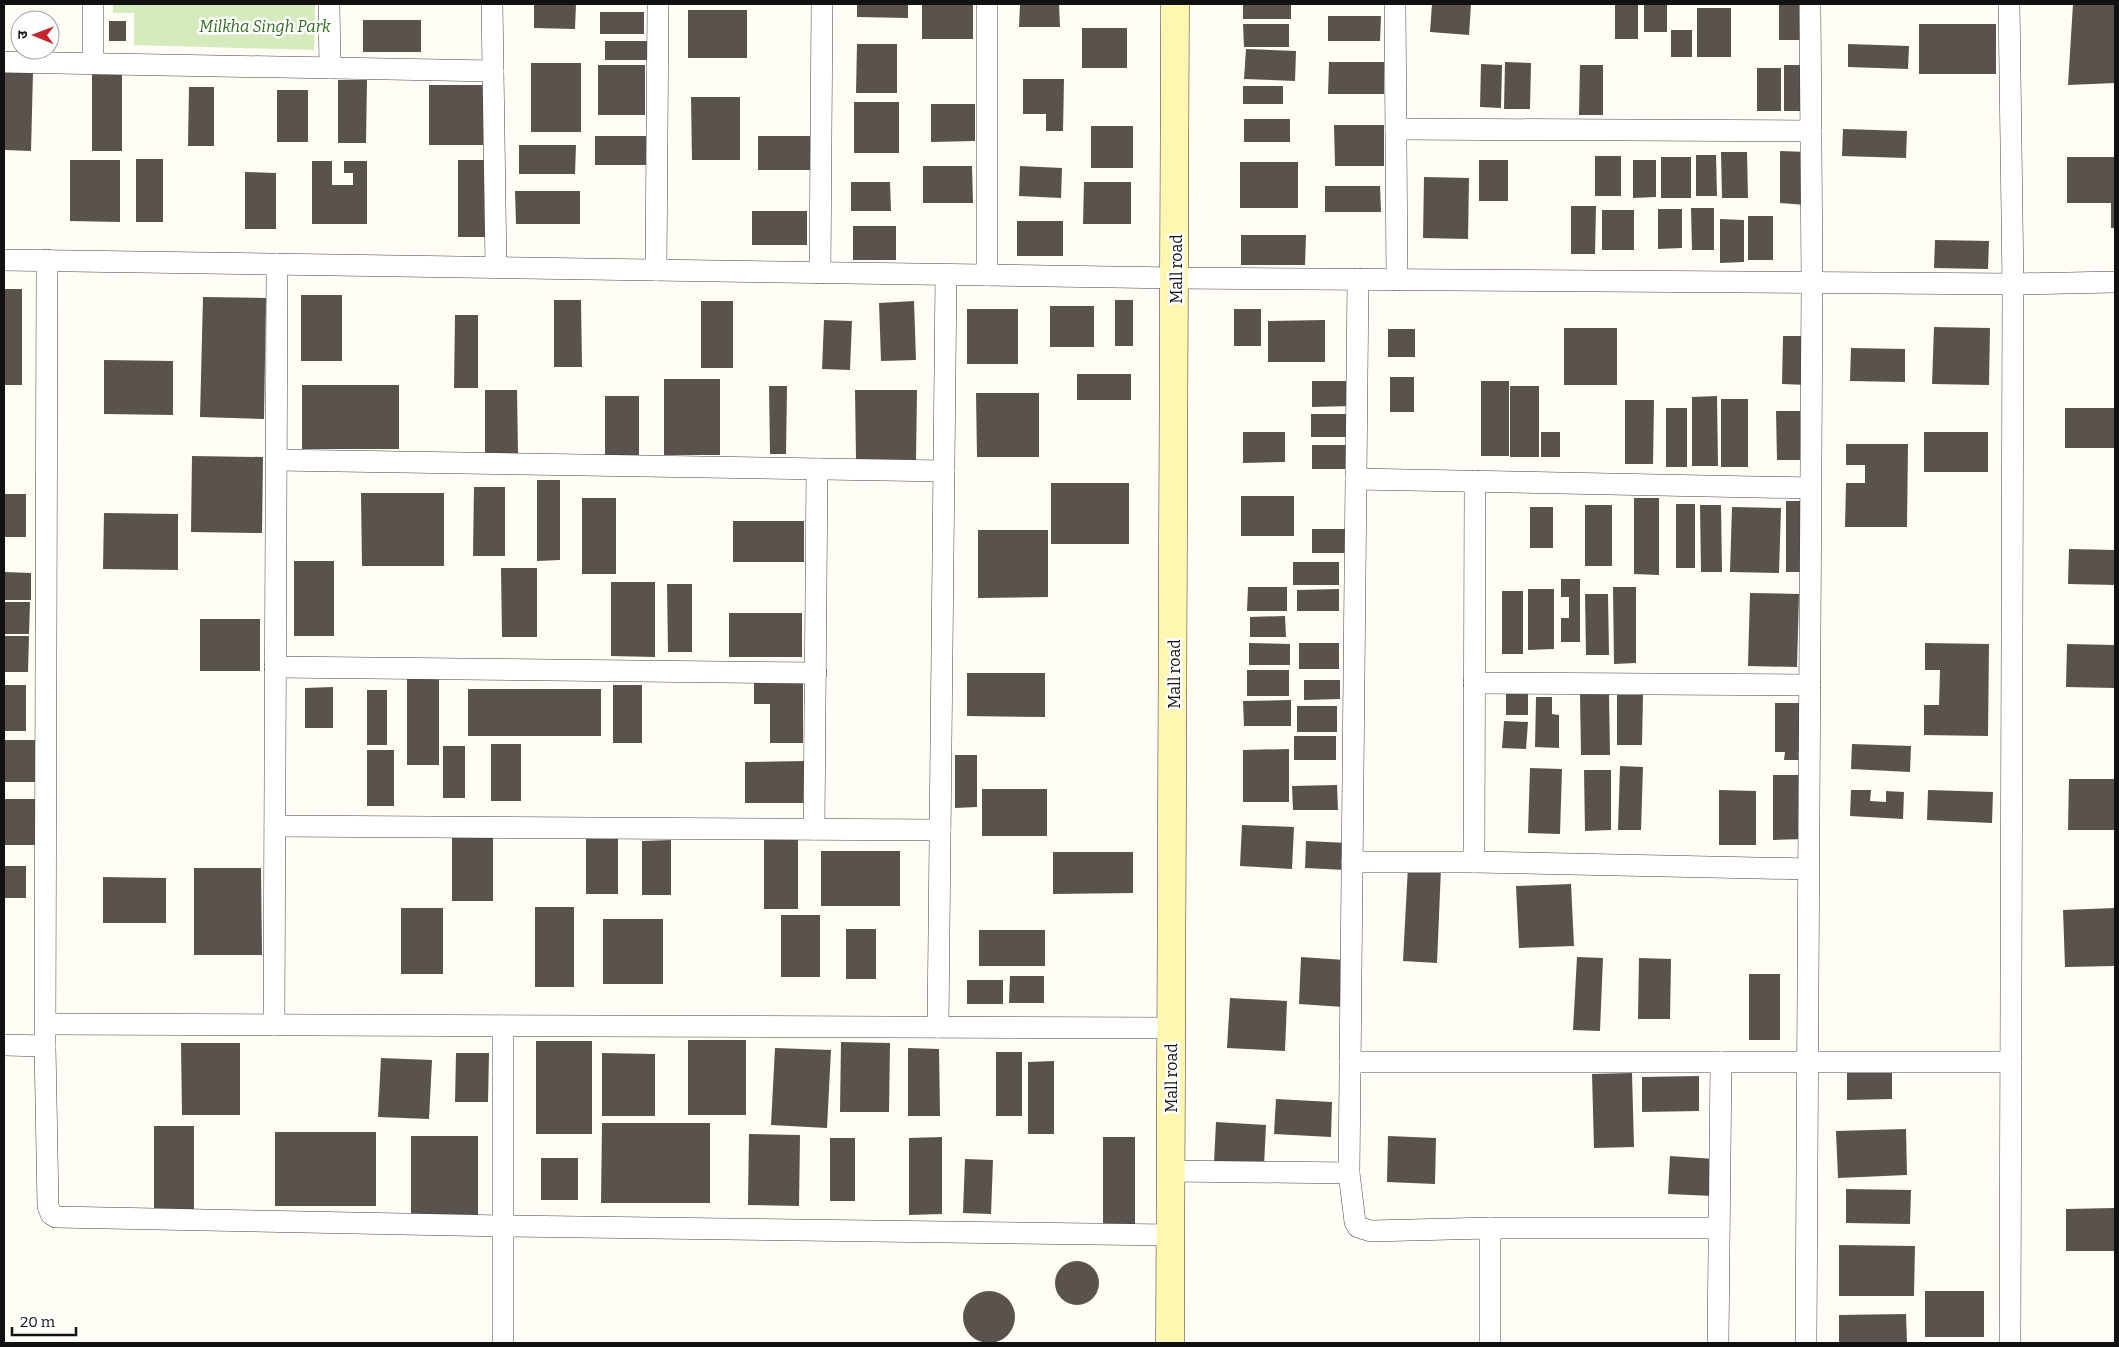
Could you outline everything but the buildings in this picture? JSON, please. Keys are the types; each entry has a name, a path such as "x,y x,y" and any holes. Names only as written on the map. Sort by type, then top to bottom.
{"street":[{"path":"93,4 93,64"},
{"path":"329,4 330,68"},
{"path":"492,4 496,267"},
{"path":"656,270 658,4"},
{"path":"820,273 822,4"},
{"path":"987,4 987,275"},
{"name":"Mall road","path":"1170,1343 1176,278 1175,4"},
{"path":"1395,4 1397,280"},
{"path":"1806,1343 1812,283 1810,4"},
{"path":"2009,4 2013,284 2010,1343"},
{"path":"4,62 493,71"},
{"path":"1396,129 1811,132"},
{"path":"4,260 1358,280 2013,284 2115,282"},
{"path":"47,260 45,1046 49,1211 56,1217 503,1226 1170,1235"},
{"path":"274,1025 277,264"},
{"path":"938,1027 946,275"},
{"path":"1358,280 1349,1173 1354,1222 1363,1230 1719,1228"},
{"path":"276,460 944,471"},
{"path":"814,830 817,469"},
{"path":"1356,479 1810,488"},
{"path":"1474,481 1474,862"},
{"path":"275,667 816,673"},
{"path":"1474,683 1810,685"},
{"path":"274,826 940,830"},
{"path":"1352,862 1474,862 1808,869"},
{"path":"46,1024 1172,1028"},
{"path":"503,1026 503,1343"},
{"path":"4,1045 45,1046"},
{"path":"1350,1062 2011,1062"},
{"path":"1718,1343 1721,1062"},
{"path":"1171,1171 1349,1173"},
{"path":"1490,1228 1490,1343"}],"green space":[{"name":"Milkha Singh Park","path":"113,4 315,4 314,50 134,45 134,13 113,13"}]}
